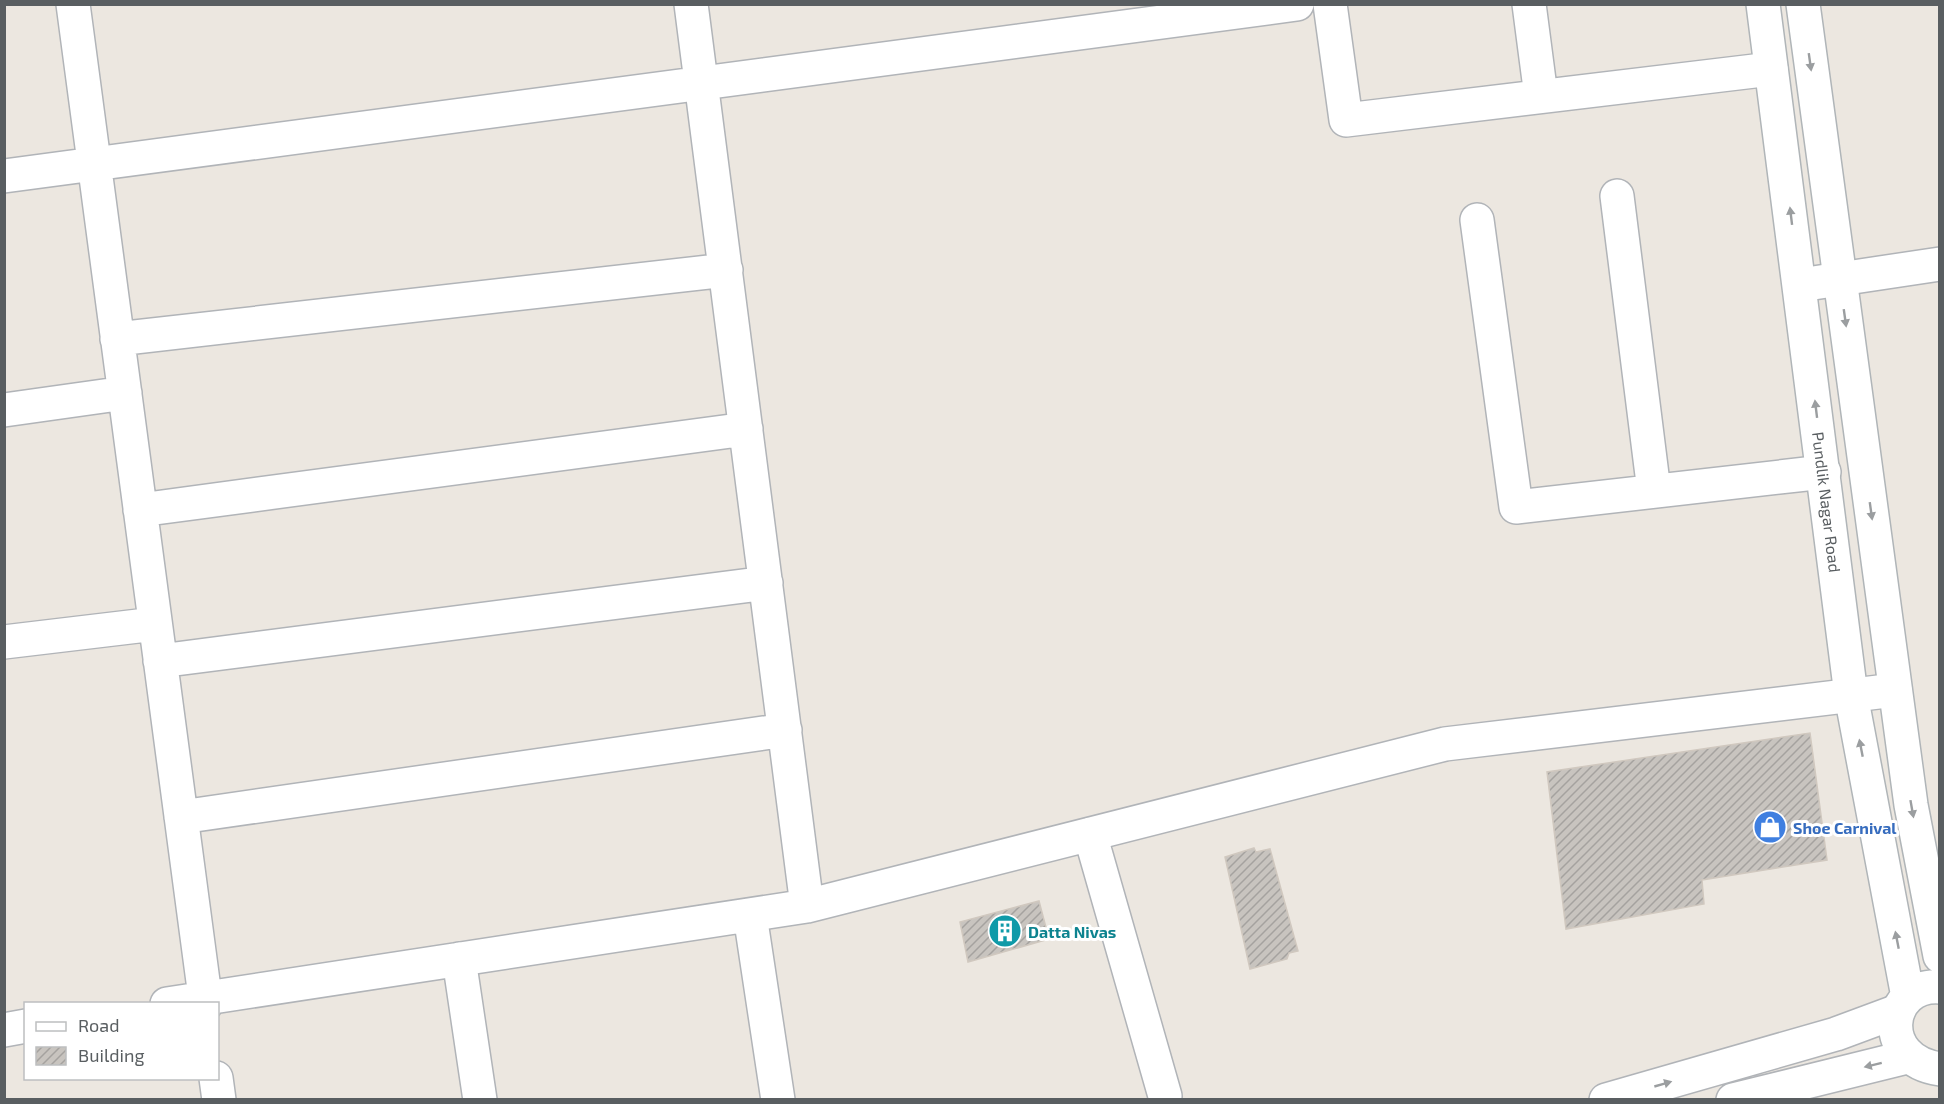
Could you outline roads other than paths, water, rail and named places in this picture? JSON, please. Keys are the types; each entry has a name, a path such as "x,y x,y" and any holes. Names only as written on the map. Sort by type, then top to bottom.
{"street":[{"path":"73,4 205,1000"},
{"path":"691,4 807,906"},
{"path":"4,176 1297,4"},
{"path":"1330,4 1346,120 1772,69"},
{"path":"1529,4 1541,96"},
{"name":"Pundlik Nagar Road","path":"1763,4 1851,695 1903,1004 1897,1035 1907,1057"},
{"path":"1803,4 1911,805 1940,956"},
{"path":"1617,196 1654,491"},
{"path":"1477,220 1516,507 1824,472"},
{"path":"1800,285 1940,264"},
{"path":"117,339 726,270"},
{"path":"4,410 125,393"},
{"path":"140,510 746,429"},
{"path":"160,661 766,583"},
{"path":"4,642 155,624"},
{"path":"186,1002 807,906 1445,744 1895,690"},
{"path":"181,816 785,730"},
{"path":"1090,834 1165,1096"},
{"path":"750,915 778,1100"},
{"path":"459,959 480,1100"},
{"path":"1606,1100 1836,1034 1903,1004 1917,990 1940,987"},
{"path":"4,1030 24,1026"},
{"path":"1733,1100 1838,1087 1907,1057 1923,1066 1940,1068"},
{"path":"216,1080 219,1100"}],"place":[{"name":"Shoe Carnival","path":"1770,827"},
{"name":"Datta Nivas","path":"1005,931"}]}
